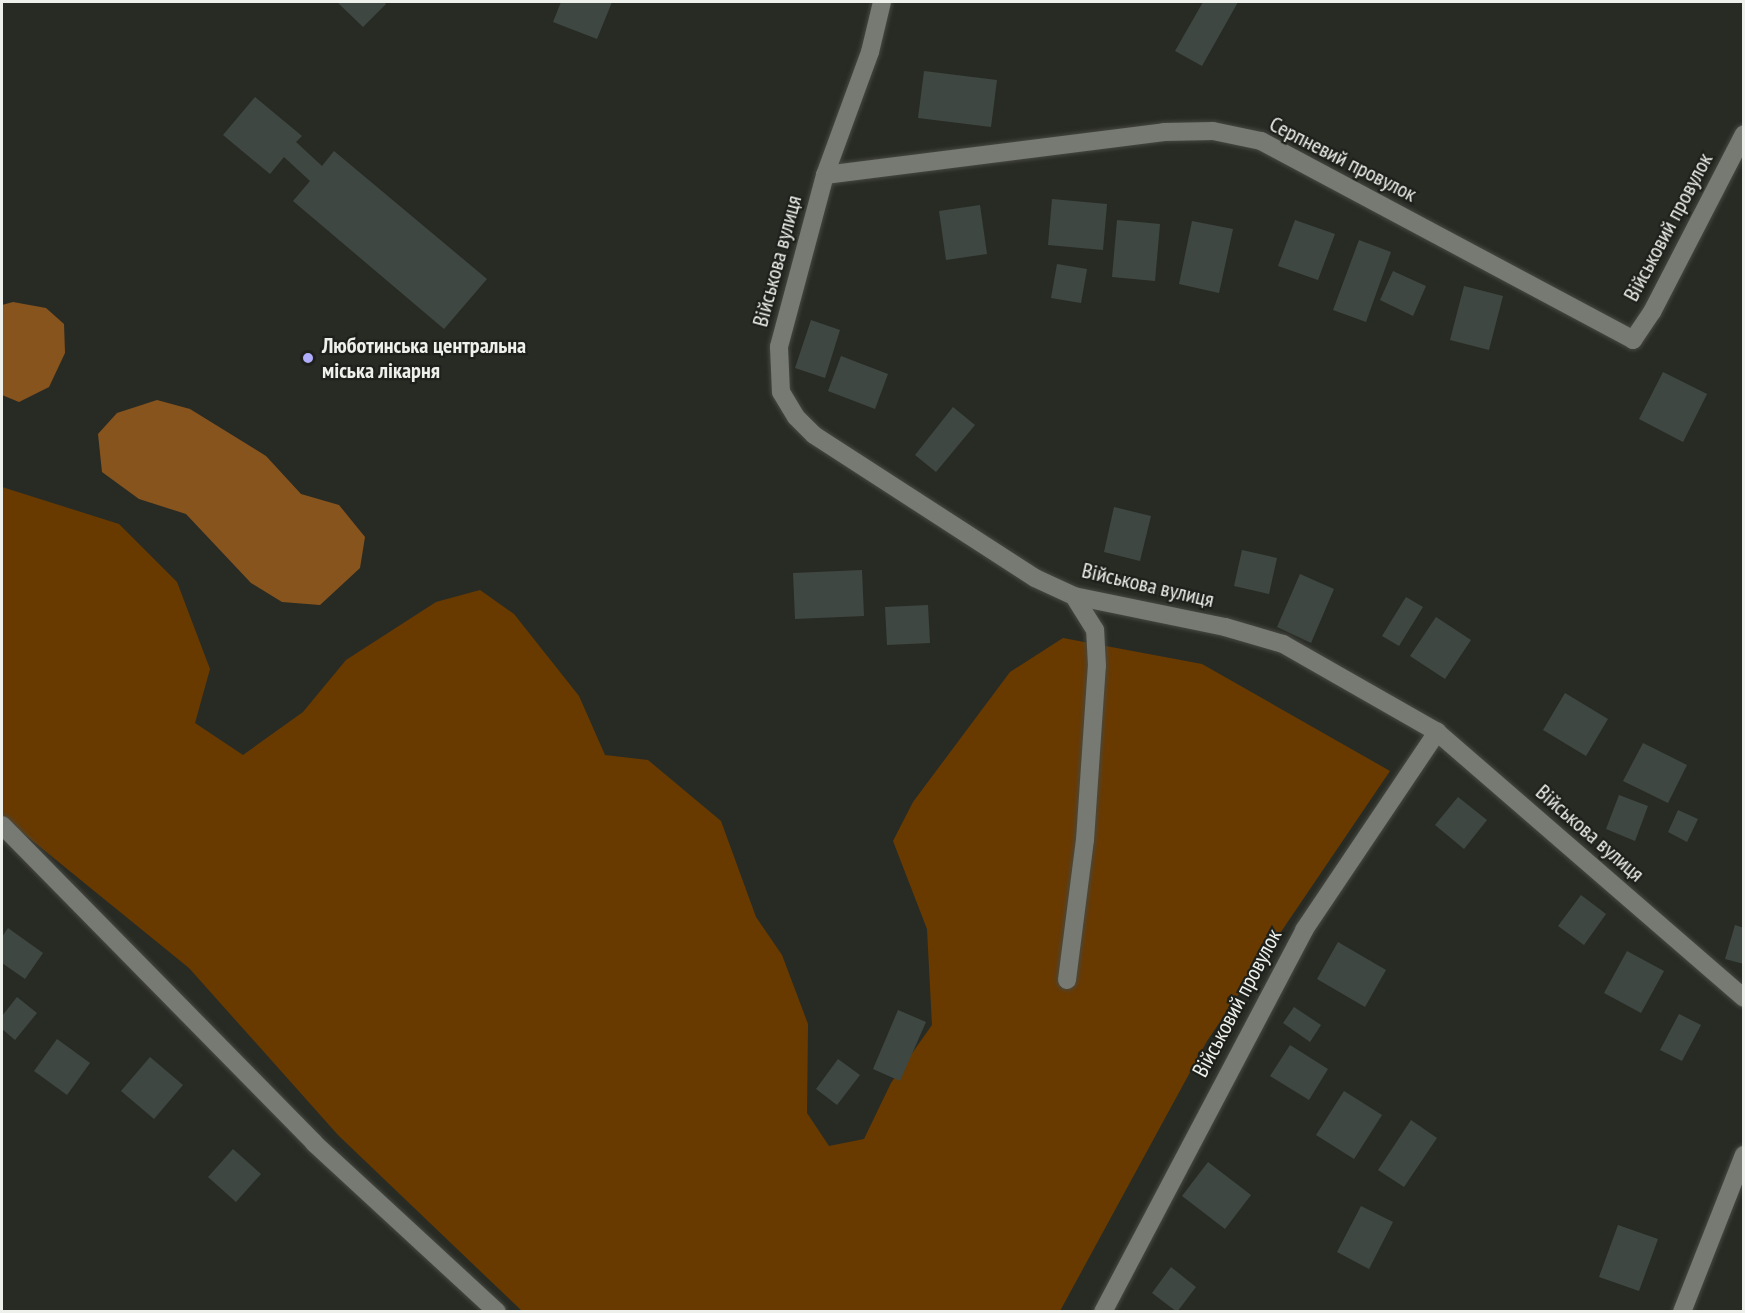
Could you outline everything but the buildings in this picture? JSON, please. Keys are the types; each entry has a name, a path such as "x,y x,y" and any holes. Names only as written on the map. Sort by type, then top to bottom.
{"street":[{"name":"Військова вулиця","path":"882,2 870,52 825,175 779,347 781,392 796,417 813,435 1035,578 1074,596 1225,627 1283,644 1437,732 1743,998"},
{"name":"Серпневий провулок","path":"825,175 1164,132 1213,131 1261,141 1633,340"},
{"name":"Військовий провулок","path":"1633,340 1652,312 1743,134"},
{"path":"1067,980 1085,840 1097,666 1095,630 1074,596"},
{"name":"Військовий провулок","path":"1103,1311 1304,930 1437,732"},
{"path":"2,825 314,1143 497,1311"},
{"path":"1682,1311 1743,1155"}],"shaded area":[{"path":"13,302 46,308 64,324 65,353 49,387 19,402 2,395 2,305"},
{"path":"157,400 190,409 266,456 301,494 339,505 365,537 360,568 320,605 282,602 251,583 186,514 139,499 102,472 98,434 117,413"},
{"path":"2,487 119,524 177,582 210,669 195,723 243,755 303,712 346,660 436,602 480,590 514,614 579,696 605,755 648,760 721,821 756,917 782,955 808,1024 807,1113 829,1146 864,1139 891,1083 932,1025 927,929 893,841 913,802 1010,672 1063,638 1202,664 1390,771 1207,1041 1060,1311 522,1311 338,1135 189,968 2,816"}],"place":[{"name":"Люботинська центральна міська лікарня","path":"308,358"}]}
